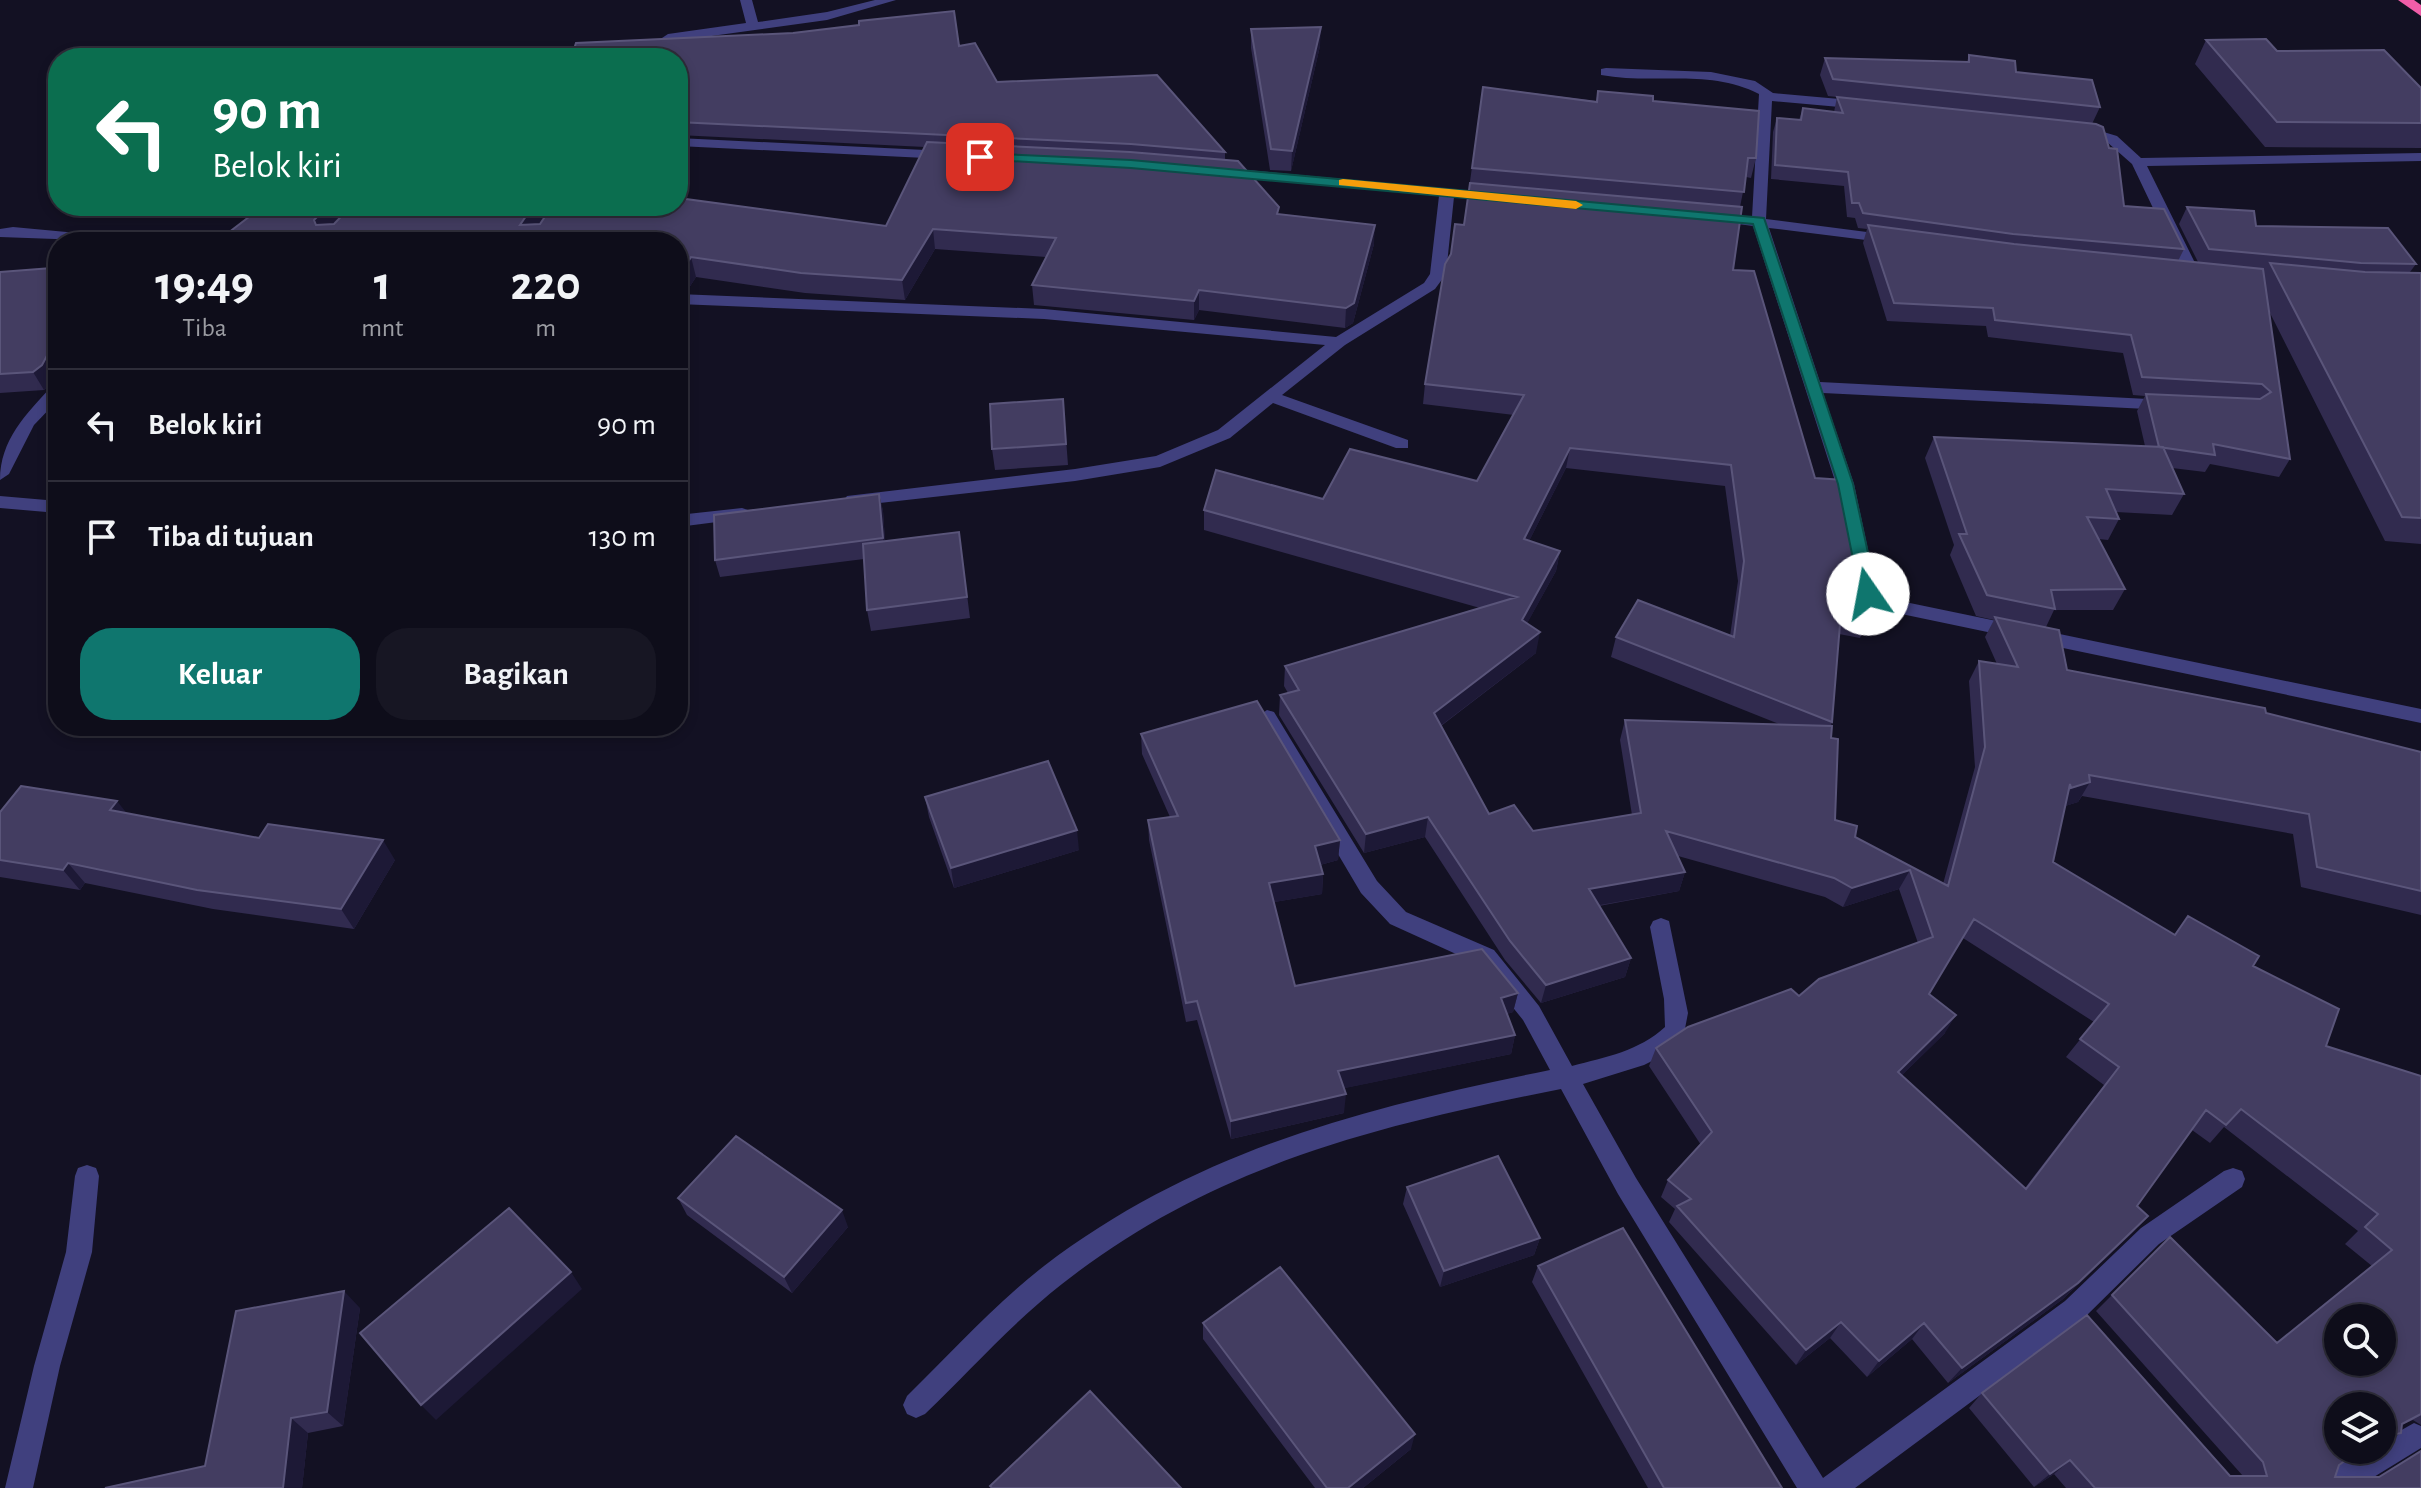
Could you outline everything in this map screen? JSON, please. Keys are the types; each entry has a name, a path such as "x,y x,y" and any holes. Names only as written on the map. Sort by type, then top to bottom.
{"highway":[{"path":"2405,0 2421,12"}],"street":[{"path":"746,0 753,26"},
{"path":"668,38 827,16 890,0"},
{"path":"1606,72 1729,78 1758,86 1766,96 1759,221 1845,484 1868,594 1875,602 2421,716"},
{"path":"1766,96 1887,108"},
{"path":"2069,127 2094,131 2112,139 2138,162 2192,273"},
{"path":"688,142 959,156"},
{"path":"2138,162 2421,157"},
{"path":"1210,171 1506,198"},
{"path":"830,503 1075,475 1160,461 1224,434 1339,342 1430,286 1438,274 1447,192"},
{"path":"342,232 357,216"},
{"path":"1700,216 1914,242"},
{"path":"0,233 48,234"},
{"path":"688,299 1044,314 1339,342"},
{"path":"1812,387 2187,406"},
{"path":"1268,396 1402,444"},
{"path":"0,474 27,423 48,401"},
{"path":"0,502 48,506"},
{"path":"688,520 754,512"},
{"path":"1267,717 1369,887 1398,918 1486,957 1531,1013 1627,1186 1813,1488"},
{"path":"916,1405 1051,1277 1155,1207 1243,1163 1474,1093 1622,1062 1660,1046 1675,1033 1680,1018 1661,927"},
{"path":"19,1488 47,1366 79,1252 87,1176"},
{"path":"1832,1488 2074,1310 2150,1236 2233,1179"},
{"path":"2074,1310 2095,1334"},
{"path":"2330,1488 2414,1437"}],"building":[{"path":"954,11 959,46 975,43 997,82 1157,75 1225,152 1131,144 688,122 688,48 574,48 576,43 793,33 859,25 859,21"},
{"path":"1321,27 1292,151 1271,149 1251,29"},
{"path":"2266,39 2277,51 2384,50 2421,88 2421,123 2277,122 2206,40"},
{"path":"1969,55 2015,61 2016,72 2092,80 2100,107 1833,79 1825,58 1969,62"},
{"path":"1483,87 1597,102 1598,91 1653,96 1653,101 1759,111 1756,158 1748,158 1744,192 1472,168"},
{"path":"1837,97 2103,127 2109,148 2117,149 2124,206 2164,209 2184,249 2013,234 1863,213 1859,203 1852,203 1848,172 1775,165 1777,118 1801,120 1803,108 1843,113"},
{"path":"927,142 1238,161 1279,207 1277,214 1375,225 1354,303 1346,308 1199,290 1194,301 1032,285 1056,238 933,229 902,280 801,273 691,257 688,262 688,232 229,232 250,216 318,216 314,220 316,225 334,224 342,216 526,216 520,225 540,224 545,216 688,216 688,199 886,226"},
{"path":"1470,183 1742,207 1733,270 1754,271 1815,478 1844,480 1864,574 1870,580 1869,618 1841,612 1832,722 1616,637 1638,600 1734,637 1744,561 1731,465 1570,448 1524,539 1560,551 1522,620 1540,632 1434,713 1489,814 1514,805 1533,831 1641,813 1625,720 1832,726 1831,738 1838,739 1835,820 1857,826 1855,837 1948,886 1985,747 1979,661 2018,667 1995,617 2059,630 2067,670 2265,708 2266,713 2421,752 2421,891 2317,867 2309,814 2089,775 2090,782 2071,788 2070,784 2053,862 2175,935 2188,916 2259,956 2253,966 2339,1009 2326,1046 2421,1076 2421,1414 2402,1424 2401,1433 2396,1434 2396,1392 2324,1392 2324,1464 2340,1464 2335,1477 2379,1477 2421,1451 2421,1488 2095,1488 2070,1460 2050,1474 1982,1393 2087,1315 2230,1476 2267,1476 2263,1462 2112,1295 2170,1237 2277,1343 2324,1305 2324,1376 2396,1376 2396,1304 2325,1304 2392,1250 2365,1227 2378,1214 2241,1109 2226,1125 2206,1110 2137,1206 2148,1216 2078,1283 1962,1368 1924,1323 1879,1361 1841,1322 1806,1350 1677,1206 1691,1199 1668,1180 1712,1132 1656,1048 1688,1027 1791,989 1799,996 1819,979 1933,937 1910,870 1852,888 1834,878 1666,831 1685,872 1589,889 1631,958 1546,985 1510,941 1428,817 1366,834 1280,695 1299,690 1285,666 1517,597 1204,510 1216,470 1323,499 1350,449 1477,481 1524,395 1425,384 1445,264 1451,254 1455,224 1464,225","holes":["1974,919 2109,1004 2080,1039 2119,1067 2026,1189 1898,1072 1956,1015 1929,994"]},
{"path":"2187,207 2254,211 2256,226 2388,228 2416,264 2361,263 2209,249"},
{"path":"1868,225 2014,244 2263,269 2290,459 2213,444 2215,455 2159,447 2146,394 2260,399 2271,392 2262,384 2142,377 2131,335 1995,320 1993,308 1894,303"},
{"path":"2270,263 2365,272 2421,273 2421,518 2402,517"},
{"path":"48,269 48,354 42,365 33,372 0,374 0,272"},
{"path":"1063,399 1066,444 992,449 990,404"},
{"path":"1934,437 2163,447 2184,494 2106,489 2119,519 2087,517 2125,589 2051,590 2055,609 1987,595 1959,534 1967,534"},
{"path":"879,494 883,538 715,560 714,515"},
{"path":"959,532 967,597 867,610 863,544"},
{"path":"1257,701 1340,840 1315,846 1323,874 1269,883 1295,986 1482,949 1518,993 1501,998 1515,1035 1338,1071 1346,1094 1231,1121 1197,1001 1186,1003 1148,820 1178,816 1141,734"},
{"path":"1048,761 1077,830 951,868 925,797"},
{"path":"21,786 117,801 110,810 259,838 268,824 383,840 341,909 197,890 68,863 63,870 0,860 0,812"},
{"path":"736,1136 842,1210 784,1277 678,1198"},
{"path":"1498,1156 1540,1238 1444,1271 1407,1187"},
{"path":"509,1208 571,1272 421,1405 360,1333"},
{"path":"1623,1228 1782,1488 1664,1488 1538,1266"},
{"path":"1280,1267 1415,1434 1348,1488 1327,1488 1203,1323"},
{"path":"344,1291 327,1412 291,1418 283,1488 105,1488 205,1466 236,1311"},
{"path":"1090,1391 1181,1488 990,1486"}],"slow traffic":[{"path":"1343,182 1576,205"}],"route":[{"path":"980,157 1131,164 1759,221 1845,484 1868,594"}]}
